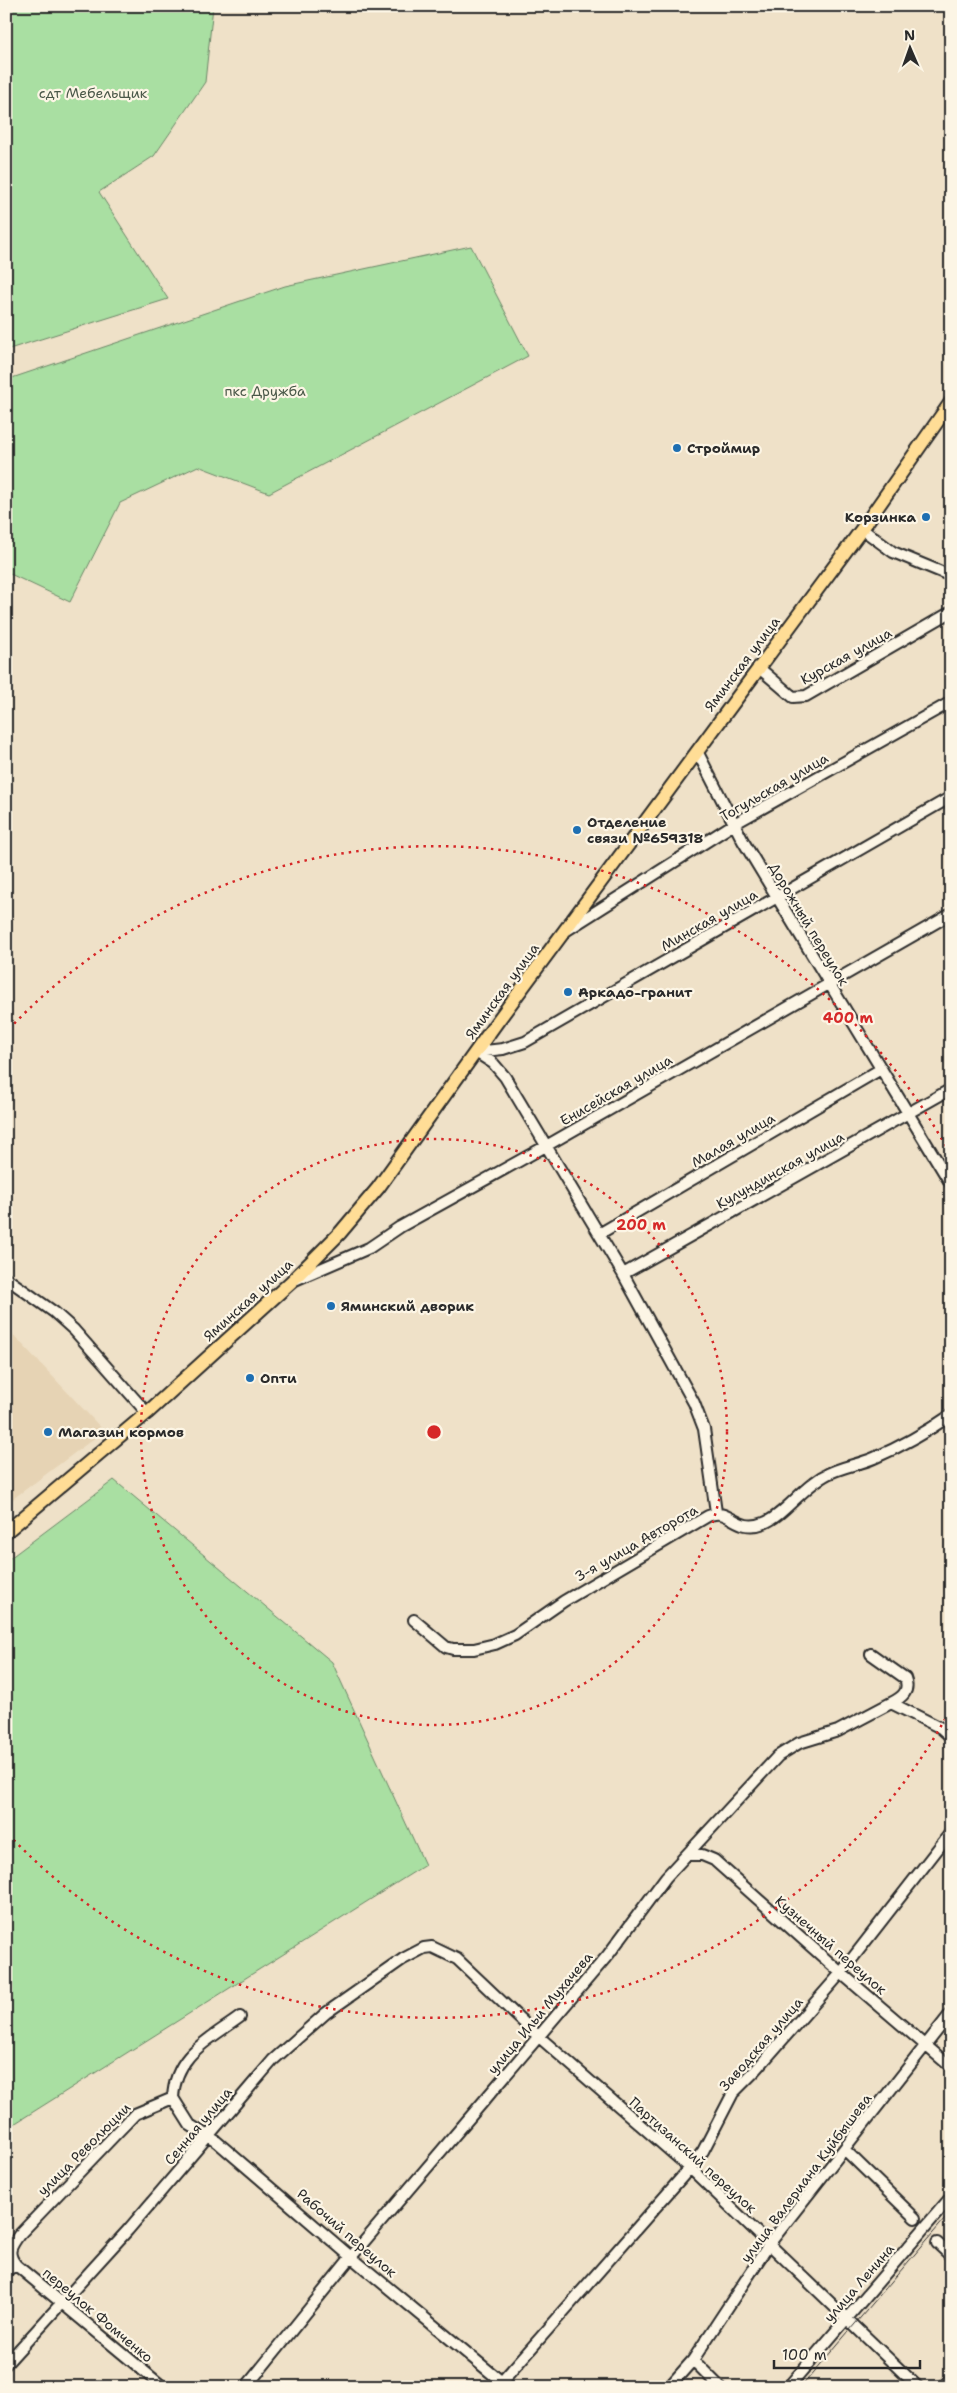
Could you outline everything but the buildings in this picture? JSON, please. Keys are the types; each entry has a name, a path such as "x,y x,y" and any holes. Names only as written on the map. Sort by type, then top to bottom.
{"main road":[{"name":"Яминская улица","path":"6,1532 147,1413 291,1282 340,1233 378,1188 758,667 862,529 951,402"}],"street":[{"path":"862,529 893,552 951,576"},
{"name":"Курская улица","path":"758,667 793,697 806,696 951,612"},
{"name":"Тогульская улица","path":"564,933 734,824 951,702"},
{"name":"Дорожный переулок","path":"697,751 734,824 907,1114 951,1184"},
{"name":"Минская улица","path":"476,1052 504,1049 525,1042 951,797"},
{"name":"Енисейская улица","path":"291,1282 369,1248 400,1227 546,1146 951,914"},
{"path":"476,1052 500,1070 663,1344 702,1419 716,1512"},
{"name":"Малая улица","path":"599,1234 881,1069"},
{"name":"Кулундинская улица","path":"623,1274 951,1089"},
{"path":"6,1278 54,1312 74,1330 147,1413"},
{"name":"3-я улица Авторота","path":"414,1620 446,1646 453,1649 495,1644 515,1635 537,1618 716,1512 722,1513 740,1524 752,1526 766,1523 804,1490 826,1474 874,1458 951,1415"},
{"name":"улица Ильи Мухачева","path":"246,2387 351,2257 608,1955 666,1877 689,1855 784,1751 799,1743 838,1731 906,1693 908,1688 905,1678 871,1654"},
{"path":"891,1703 941,1728 951,1737"},
{"name":"Заводская улица","path":"502,2385 690,2168 703,2150 733,2093 756,2070 841,1973 951,1832"},
{"name":"Кузнечный переулок","path":"689,1855 702,1855 714,1860 841,1973 951,2067"},
{"name":"Сенная улица","path":"6,2364 60,2302 128,2230 209,2136 244,2091 273,2060 326,2013 415,1952 432,1947 443,1950"},
{"name":"Партизанский переулок","path":"443,1950 457,1959 538,2036 690,2168 918,2387"},
{"name":"улица Валериана Куйбышева","path":"669,2387 693,2360 770,2243 951,2012"},
{"path":"173,2098 178,2073 186,2058 240,2016"},
{"name":"Рабочий переулок","path":"173,2098 190,2125 209,2136 272,2187 351,2257 502,2385"},
{"name":"улица Революции","path":"16,2264 9,2254 12,2244 42,2210 135,2114 173,2098"},
{"path":"844,2149 915,2218"},
{"name":"улица Ленина","path":"788,2387 951,2198"},
{"path":"937,2244 951,2256"},
{"path":"6,2271 16,2264"},
{"name":"переулок Фомченко","path":"16,2264 163,2387"},
{"path":"693,2360 720,2387"},
{"path":"943,2387 951,2378"}],"shaded area":[{"path":"6,1327 104,1431 6,1504"}],"green space":[{"name":"сдт Мебельщик","path":"6,6 213,6 205,82 154,156 99,192 168,299 6,350"},
{"name":"пкс Дружба","path":"471,246 528,356 269,493 198,466 120,503 70,602 6,572 6,380 285,286"},
{"path":"114,1480 332,1662 425,1865 6,2129 6,1561"}],"tram line":[{"path":"801,2387 951,2212"}],"place":[{"name":"Строймир","path":"677,448"},
{"name":"Корзинка","path":"926,517"},
{"name":"Отделение связи №659318","path":"577,830"},
{"name":"Аркадо-гранит","path":"568,992"},
{"name":"Яминский дворик","path":"331,1306"},
{"name":"Опти","path":"250,1378"},
{"name":"Магазин кормов","path":"48,1432"}]}
